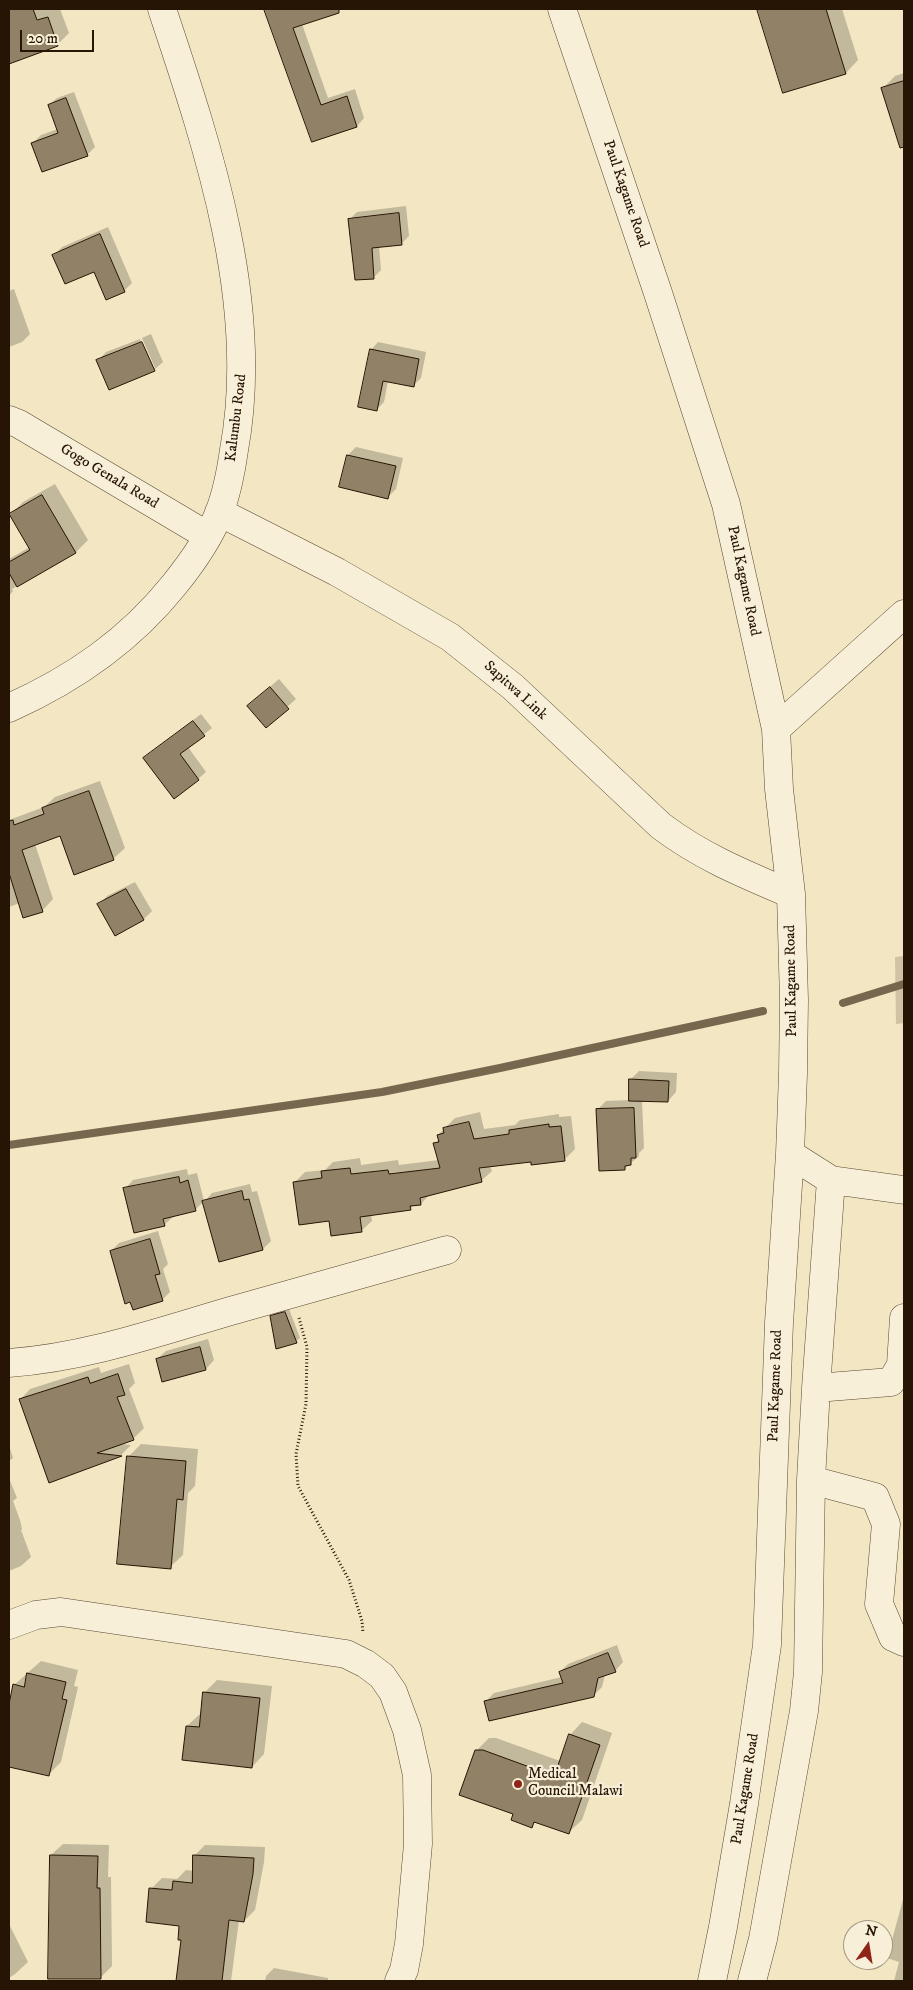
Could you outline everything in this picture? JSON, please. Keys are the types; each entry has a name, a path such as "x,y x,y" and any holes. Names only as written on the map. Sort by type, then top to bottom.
{"street":[{"name":"Kalumbu Road","path":"9,708 73,675 115,645 163,598 187,569 214,524 232,466 242,403 243,364 241,324 228,239 213,177 162,9"},
{"name":"Paul Kagame Road","path":"562,9 658,293 726,504 776,730 779,789 791,894 794,1000 790,1154 779,1323 767,1645 744,1804 712,1981"},
{"name":"Gogo Genala Road","path":"9,420 214,524"},
{"name":"Sapitwa Link","path":"214,524 337,572 450,637 513,687 661,826 682,842 709,858 791,894"},
{"path":"776,730 904,614"},
{"path":"790,1154 831,1180 904,1190"},
{"path":"752,1981 763,1939 804,1711 808,1672 811,1480 831,1180"},
{"path":"9,1363 26,1362 121,1344 447,1250"},
{"path":"816,1388 891,1382 901,1365 904,1318"},
{"path":"811,1480 875,1497 886,1524 878,1604 893,1637 904,1642"},
{"path":"9,1625 36,1615 61,1612 346,1654 366,1664 382,1676 393,1692 407,1730 417,1775 418,1844 409,1944 404,1970 399,1981"}],"path":[{"path":"294,1293 308,1347 306,1404 296,1454 298,1486 350,1580 362,1621 366,1664"}],"shaded area":[{"path":"904,956 904,1023 896,1024 895,957"}],"building":[{"path":"9,9 33,9 37,20 48,17 58,46 9,64"},
{"path":"264,9 339,9 339,13 293,28 321,105 347,96 357,127 312,142"},
{"path":"757,9 826,9 846,74 783,93"},
{"path":"904,81 904,147 900,148 881,88"},
{"path":"66,98 88,156 42,172 31,143 58,133 48,105"},
{"path":"399,213 402,245 372,248 374,279 355,280 348,219"},
{"path":"100,234 125,292 106,300 94,272 65,284 52,255"},
{"path":"142,342 155,371 109,390 96,360"},
{"path":"370,349 419,359 414,387 383,381 377,411 358,407"},
{"path":"347,455 396,466 388,499 339,487"},
{"path":"42,495 76,553 17,587 9,573 9,562 30,550 9,514"},
{"path":"270,687 289,709 266,728 247,706"},
{"path":"193,721 205,736 180,754 199,780 174,799 143,758"},
{"path":"89,791 114,860 74,875 60,836 22,850 43,912 23,918 9,873 9,821 13,820 14,825 44,814 42,808"},
{"path":"126,889 144,920 115,936 97,904"},
{"path":"629,1079 669,1081 668,1102 629,1101"},
{"path":"634,1108 636,1158 631,1158 631,1165 625,1166 625,1170 599,1171 596,1109"},
{"path":"469,1122 474,1139 509,1134 509,1130 549,1124 549,1127 561,1126 565,1161 531,1165 531,1162 479,1168 482,1182 420,1198 421,1205 410,1206 411,1210 360,1217 362,1232 331,1236 329,1221 299,1225 293,1182 322,1178 321,1171 350,1168 351,1174 388,1170 389,1174 440,1168 433,1143 439,1142 437,1135 444,1133 443,1128"},
{"path":"179,1177 180,1183 188,1180 196,1211 163,1219 165,1226 134,1233 123,1188"},
{"path":"242,1191 244,1200 249,1199 263,1250 219,1262 202,1201"},
{"path":"150,1239 160,1274 155,1275 163,1301 133,1310 130,1302 125,1304 110,1251"},
{"path":"285,1312 297,1343 276,1349 270,1316"},
{"path":"200,1347 206,1370 162,1382 156,1359"},
{"path":"118,1374 125,1395 117,1397 134,1440 97,1453 122,1456 49,1483 19,1399 88,1377 90,1383"},
{"path":"127,1456 186,1461 183,1500 177,1499 171,1569 117,1564"},
{"path":"608,1653 616,1672 598,1678 594,1697 489,1721 484,1701 563,1683 559,1672"},
{"path":"27,1673 66,1682 62,1699 67,1700 49,1776 9,1767 9,1704 13,1684 24,1687"},
{"path":"203,1692 260,1698 252,1768 182,1760 186,1726 199,1727"},
{"path":"569,1734 600,1745 569,1834 534,1822 532,1828 511,1820 513,1814 459,1795 475,1750 483,1750 554,1776"},
{"path":"50,1855 98,1856 97,1888 100,1888 101,1979 48,1979"},
{"path":"193,1855 254,1858 244,1922 229,1920 222,1981 176,1981 181,1940 178,1940 179,1926 146,1922 149,1888 172,1890 173,1881 192,1883"}],"waterway":[{"path":"843,1003 904,984"},
{"path":"9,1145 382,1092 763,1011"}],"place":[{"name":"Medical Council Malawi","path":"518,1784"}]}
